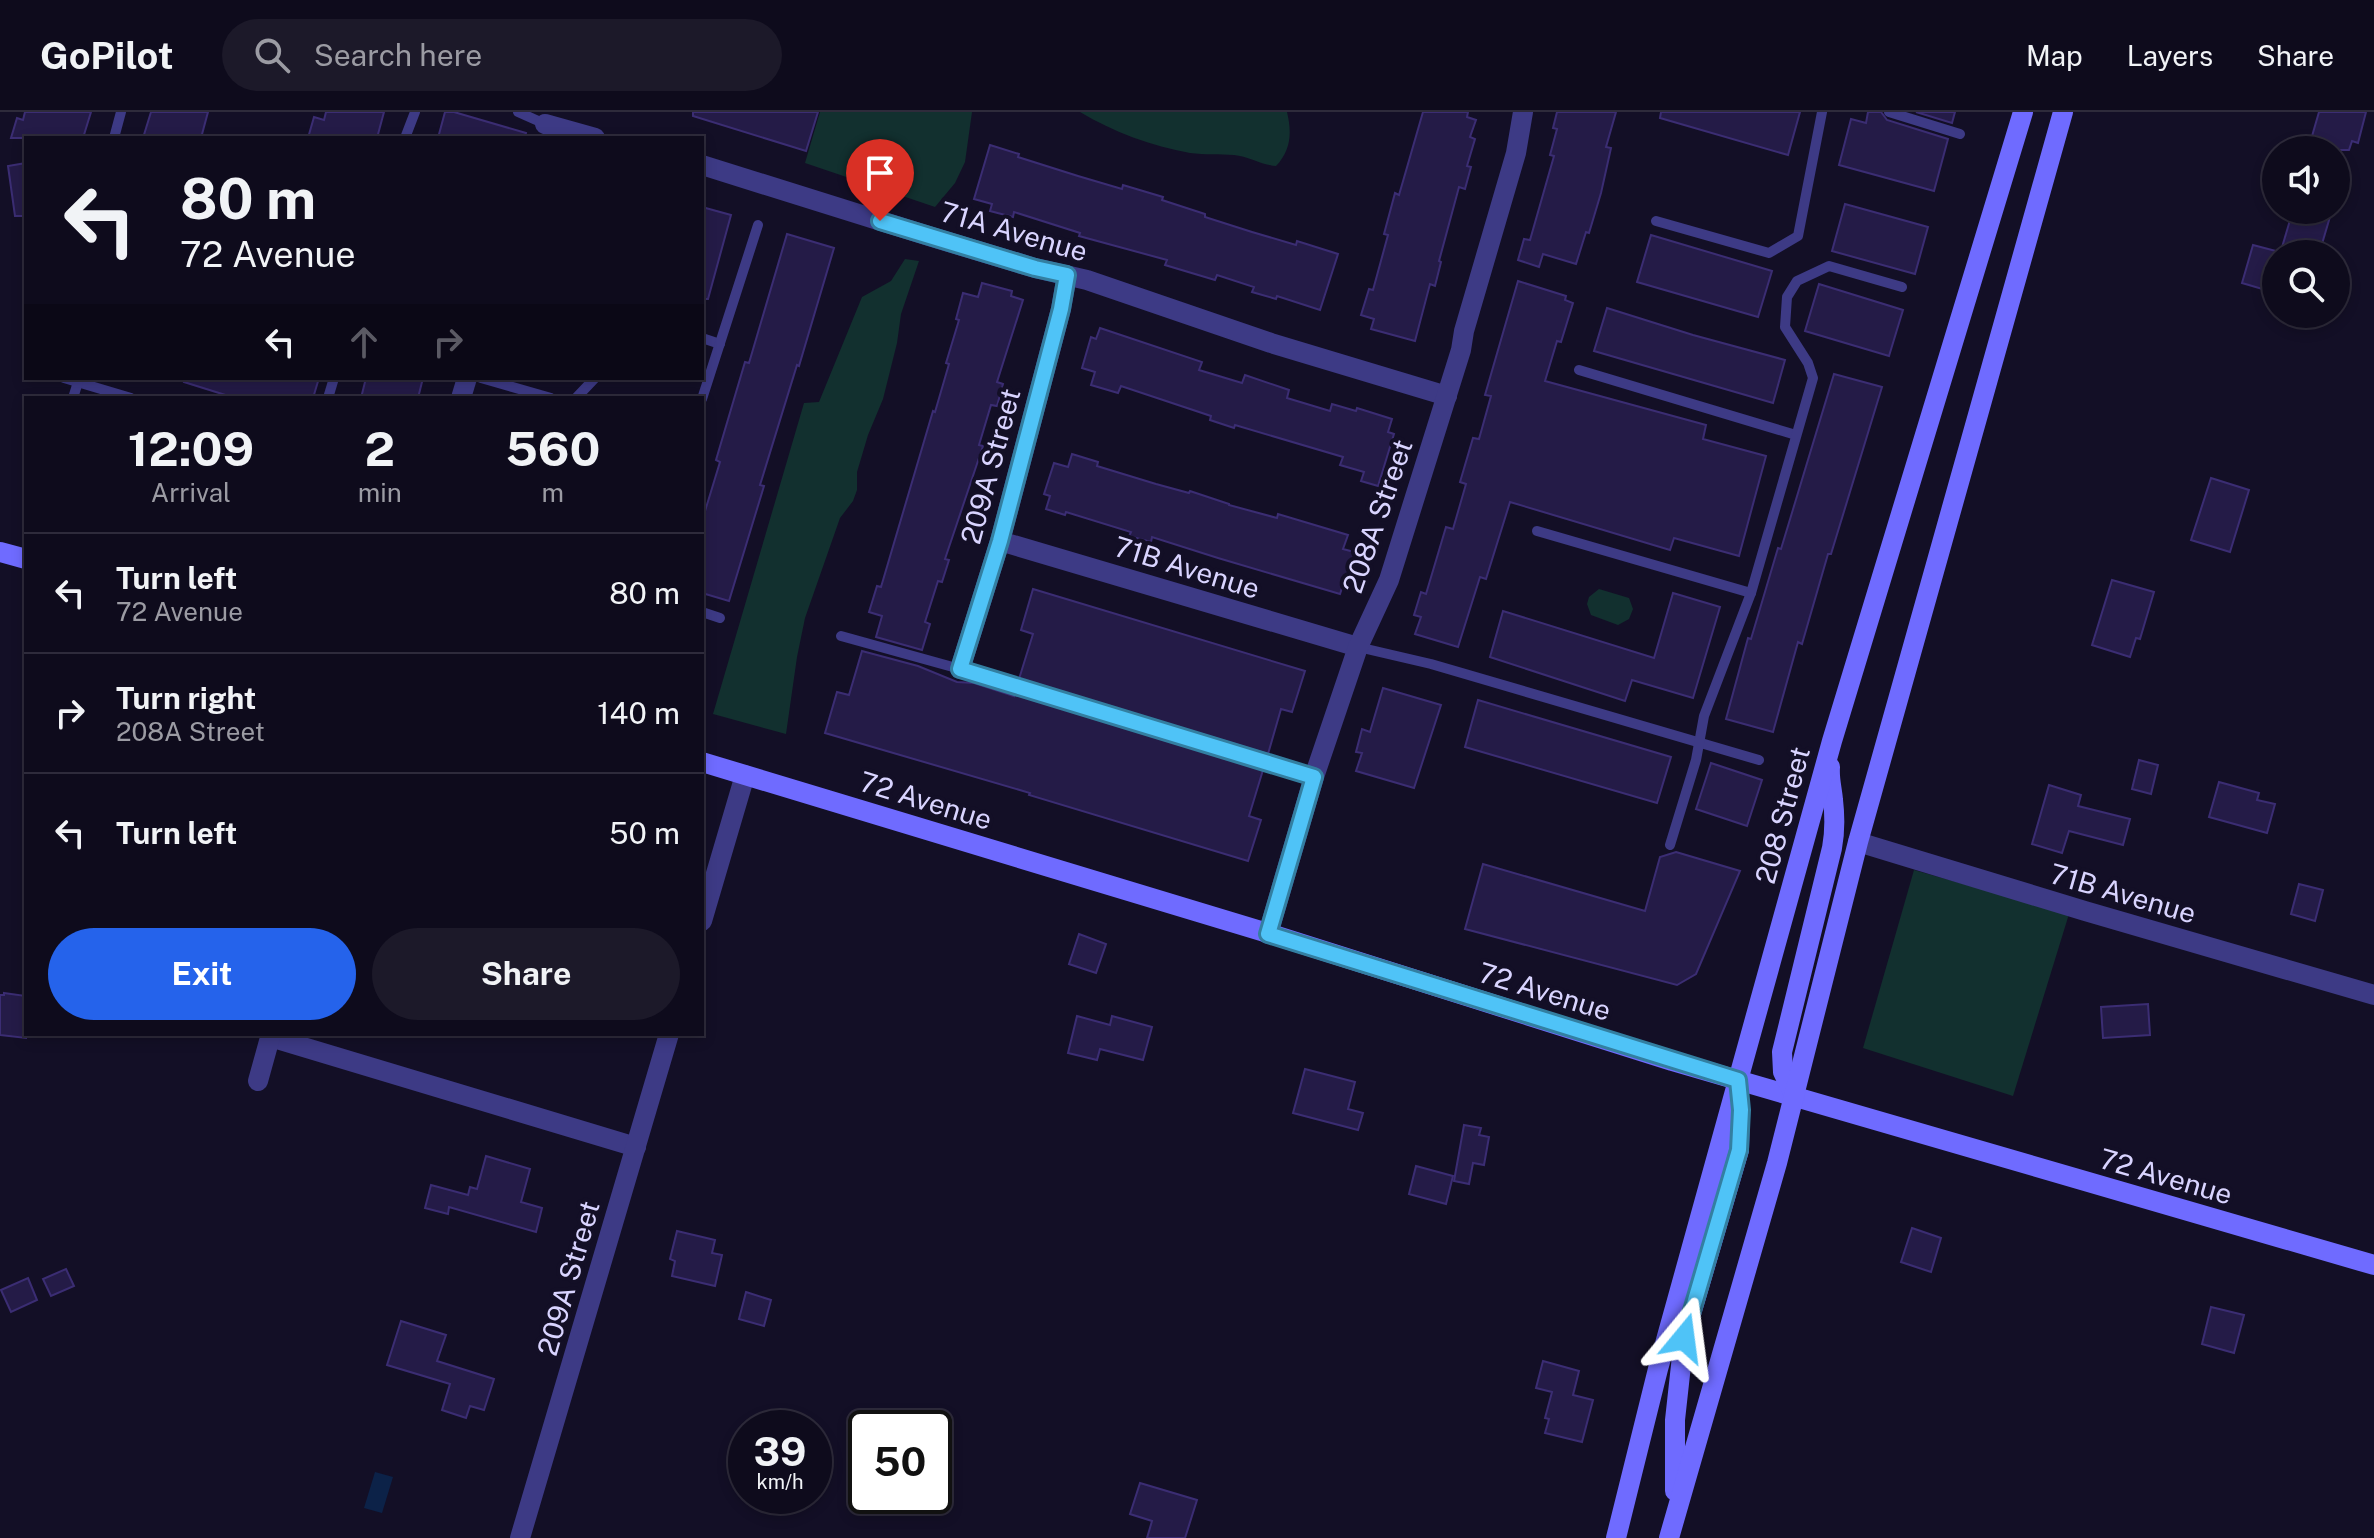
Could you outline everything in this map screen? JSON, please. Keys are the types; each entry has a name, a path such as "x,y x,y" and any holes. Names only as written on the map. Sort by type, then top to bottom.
{"main road":[{"name":"208 Street","path":"1616,1538 1658,1369 1832,741 2023,112"},
{"path":"1669,1538 1795,1097 1858,842 2063,112"},
{"path":"0,552 24,558"},
{"path":"1795,1097 1783,1072 1782,1052 1832,848 1835,829 1829,779 1832,741"},
{"name":"72 Avenue","path":"704,763 1738,1080 2374,1265"},
{"path":"1675,1516 1675,1420 1684,1338 1739,1150 1741,1110 1738,1080"}],"street":[{"name":"208A Street","path":"1268,934 1314,777 1358,647 1389,580 1447,396 1516,153 1523,112"},
{"path":"545,125 587,136"},
{"name":"71A Avenue","path":"704,166 947,242 1067,275 1271,343 1447,396"},
{"name":"209A Street","path":"960,669 1000,541 1061,309 1067,275"},
{"name":"71B Avenue","path":"1000,541 1358,647"},
{"path":"704,914 745,775"},
{"name":"71B Avenue","path":"1858,842 2374,995"},
{"path":"258,1081 271,1036"},
{"path":"274,1036 636,1147"},
{"name":"209A Street","path":"520,1538 668,1036"}],"lane":[{"path":"115,136 121,112"},
{"path":"406,136 415,112"},
{"path":"518,112 545,125"},
{"path":"1656,221 1769,253 1798,236 1822,112"},
{"path":"1889,112 1960,134"},
{"path":"703,396 758,225"},
{"path":"1670,845 1696,760 1704,716 1751,593 1813,378 1808,363 1785,327 1787,297 1797,281 1829,266 1902,287"},
{"path":"704,339 720,344"},
{"path":"1579,370 1796,435"},
{"path":"71,380 124,396"},
{"path":"488,380 544,396"},
{"path":"578,396 593,380"},
{"path":"74,396 78,382"},
{"path":"1537,531 1751,593"},
{"path":"704,613 720,618"},
{"path":"841,636 1314,777"},
{"path":"1358,647 1431,664 1759,760"}],"green space":[{"path":"820,112 972,112 965,162 955,183 935,207 805,163"},
{"path":"1080,112 1287,112 1289,141 1285,154 1276,166 1239,156 1190,153 1161,146 1119,132"},
{"path":"905,259 919,261 901,314 883,399 857,472 857,490 840,518 805,618 786,734 713,714 804,403 819,402 862,297 891,281"},
{"path":"1599,589 1629,598 1633,609 1629,619 1618,625 1591,615 1587,604 1589,597"},
{"path":"1914,870 2069,914 2013,1096 1863,1048"}],"water":[{"path":"375,1472 393,1477 382,1513 364,1508"}],"building":[{"path":"25,112 91,112 84,136 11,138 17,118 23,120"},
{"path":"151,112 208,112 202,136 144,136"},
{"path":"326,112 384,112 378,136 309,136 314,117 324,120"},
{"path":"445,112 526,133 525,136 439,136"},
{"path":"693,112 818,112 806,151 693,116"},
{"path":"1423,112 1468,112 1467,117 1476,120 1470,137 1475,139 1467,166 1471,167 1465,189 1459,187 1435,286 1430,284 1415,341 1371,329 1374,319 1361,315 1369,289 1373,290 1388,235 1384,234 1395,193 1399,195"},
{"path":"1557,112 1616,112 1606,147 1611,148 1601,193 1576,264 1543,254 1539,267 1518,260 1524,239 1530,240 1554,156 1550,155 1557,129 1553,128"},
{"path":"1661,112 1800,112 1788,155 1660,118"},
{"path":"1868,112 1881,112 1887,120 1948,139 1934,191 1839,165 1851,119 1866,123"},
{"path":"1916,112 1955,112 1952,123"},
{"path":"2319,112 2366,112 2358,143 2352,141 2350,147 2350,136 2312,136"},
{"path":"990,145 1078,176 1163,197 1162,200 1205,214 1205,217 1252,232 1296,245 1297,241 1338,254 1320,310 1277,296 1276,299 1252,292 1254,287 1217,275 1215,280 1165,265 1167,260 1079,236 1080,233 1014,212 1013,217 990,211 992,204 974,199"},
{"path":"24,163 24,216 15,216 8,166"},
{"path":"1845,204 1928,227 1915,274 1832,251"},
{"path":"704,208 731,215 708,299 704,299"},
{"path":"2289,224 2328,224 2323,240 2284,240"},
{"path":"787,234 834,248 760,485 764,486 729,601 704,594 704,514 720,462 716,460 745,362 749,363"},
{"path":"1651,235 1772,271 1758,317 1637,282"},
{"path":"2253,245 2262,247 2262,289 2242,283"},
{"path":"1518,281 1566,296 1565,300 1573,303 1545,381 1706,425 1703,439 1766,456 1739,556 1674,538 1670,550 1510,502 1486,579 1480,577 1458,647 1415,634 1421,617 1414,615 1421,592 1426,594 1446,527 1453,529 1466,484 1460,482 1473,438 1479,439 1491,396 1485,395"},
{"path":"982,283 1012,291 1011,296 1023,300 997,382 1003,384 997,406 991,405 979,445 983,446 945,559 949,560 942,582 938,581 925,622 930,624 922,650 876,637 882,616 869,612 877,586 881,587 935,412 949,364 946,363 959,320 956,319 963,293 978,297"},
{"path":"1819,284 1903,310 1889,356 1805,331"},
{"path":"1607,308 1785,360 1773,403 1594,351"},
{"path":"1100,328 1202,362 1199,370 1242,383 1245,375 1289,390 1287,398 1330,411 1332,404 1392,419 1388,432 1394,434 1378,486 1361,481 1364,472 1340,465 1343,457 1235,425 1234,428 1210,420 1211,416 1121,386 1118,393 1091,385 1095,372 1082,368 1091,337 1096,339"},
{"path":"1834,374 1882,387 1802,644 1798,642 1773,732 1726,719 1748,638 1751,639 1778,548 1781,549"},
{"path":"318,380 314,396 229,396 184,382"},
{"path":"366,380 422,380 418,396 362,396"},
{"path":"1072,454 1098,462 1097,466 1156,484 1348,535 1343,549 1358,553 1349,584 1344,582 1340,594 1152,537 1151,542 1129,536 1131,532 1046,509 1050,496 1044,494 1054,463 1068,467"},
{"path":"2211,478 2249,490 2230,552 2191,540"},
{"path":"2112,580 2154,592 2140,639 2136,638 2130,657 2092,645"},
{"path":"1033,589 1305,671 1292,712 1281,709 1268,754 1019,679 1033,634 1021,630"},
{"path":"1673,593 1720,607 1693,698 1632,680 1625,701 1490,657 1503,611 1654,658"},
{"path":"862,651 918,666 957,682 974,683 1014,694 1263,770 1249,816 1261,820 1248,861 825,733 837,692 849,695"},
{"path":"1383,688 1441,705 1414,788 1356,771 1362,753 1356,752 1362,729 1370,732"},
{"path":"1478,700 1671,757 1657,803 1465,747"},
{"path":"2139,760 2158,765 2151,794 2132,789"},
{"path":"1711,763 1762,780 1747,826 1696,809"},
{"path":"2219,782 2259,793 2257,800 2275,804 2267,833 2209,817"},
{"path":"2049,785 2081,795 2078,806 2130,819 2123,845 2069,831 2062,853 2032,844"},
{"path":"1676,852 1740,871 1696,974 1677,985 1465,929 1483,864 1645,911 1660,857"},
{"path":"2299,884 2323,890 2315,921 2291,914"},
{"path":"1079,934 1106,944 1096,973 1069,964"},
{"path":"0,995 24,996 26,1038 0,1035"},
{"path":"2148,1004 2150,1035 2103,1038 2101,1007"},
{"path":"1077,1016 1110,1025 1112,1016 1152,1027 1143,1060 1100,1049 1097,1060 1068,1053"},
{"path":"1305,1069 1355,1082 1348,1109 1363,1113 1358,1130 1293,1113"},
{"path":"1464,1125 1481,1128 1479,1135 1489,1137 1484,1165 1473,1163 1469,1184 1454,1181"},
{"path":"486,1156 530,1169 521,1202 542,1208 536,1232 449,1207 448,1214 425,1208 431,1185 468,1195 470,1187 477,1189"},
{"path":"1416,1166 1453,1176 1446,1204 1409,1194"},
{"path":"1912,1228 1941,1238 1931,1272 1901,1262"},
{"path":"677,1231 715,1240 712,1253 722,1255 715,1286 672,1276 675,1261 670,1259"},
{"path":"66,1269 74,1286 51,1296 43,1279"},
{"path":"28,1278 37,1300 11,1312 1,1290"},
{"path":"746,1292 771,1300 764,1326 739,1319"},
{"path":"2211,1307 2244,1315 2234,1353 2202,1344"},
{"path":"401,1321 446,1335 437,1361 494,1379 484,1410 470,1406 466,1418 442,1410 450,1384 387,1365"},
{"path":"1543,1361 1579,1371 1573,1395 1593,1400 1582,1442 1545,1433 1549,1419 1545,1418 1552,1392 1536,1388"},
{"path":"1140,1483 1197,1500 1185,1538 1147,1538 1152,1521 1130,1514"}],"route":[{"path":"880,221 1067,275 1061,309 1000,541 960,669 1314,777 1268,934 1738,1080 1741,1110 1739,1150 1684,1338"}]}
